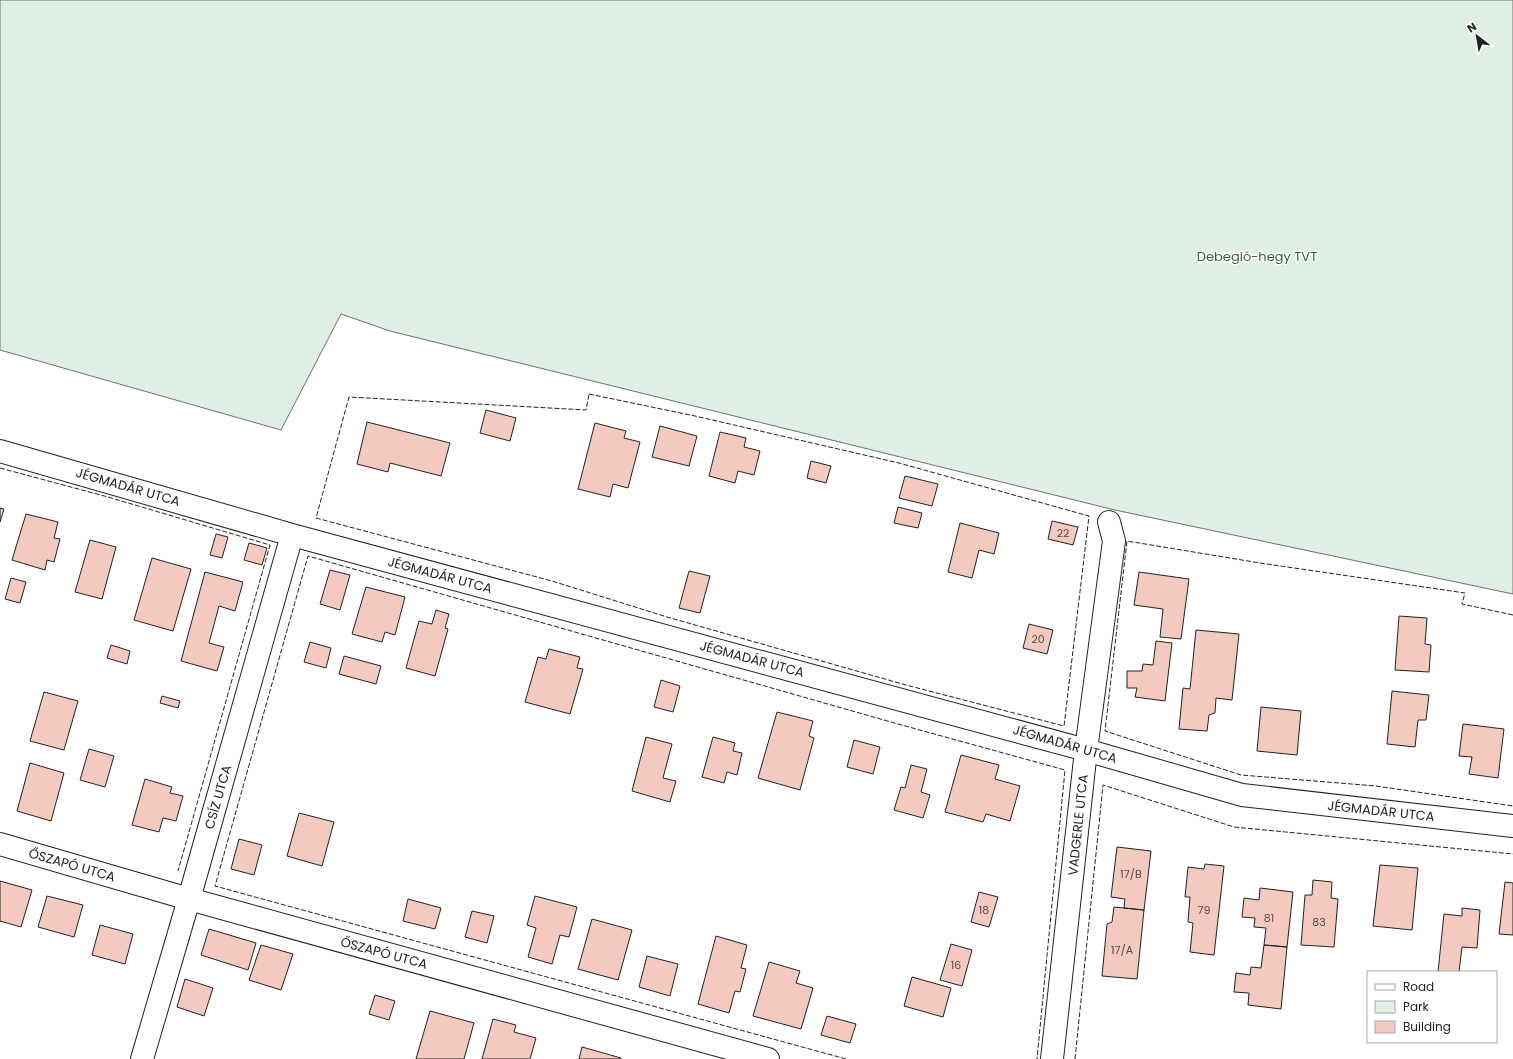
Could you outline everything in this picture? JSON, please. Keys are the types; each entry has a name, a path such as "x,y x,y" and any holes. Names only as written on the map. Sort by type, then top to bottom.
{"street":[{"name":"JÉGMADÁR UTCA","path":"0,451 292,535 1086,750 1242,795 1513,826"},
{"name":"VADGERLE UTCA","path":"1052,1059 1086,750 1114,541 1109,522"},
{"name":"CSÍZ UTCA","path":"142,1059 292,535"},
{"name":"ŐSZAPÓ UTCA","path":"0,844 189,899 768,1059"}],"green space":[{"name":"Debegió-hegy TVT","path":"0,0 1513,0 1513,594 1115,510 390,331 341,314 281,430 0,350"}],"building":[{"path":"486,410 516,418 510,441 480,433"},
{"path":"367,422 450,443 441,476 390,463 388,472 357,464"},
{"path":"595,423 626,431 624,438 640,442 628,488 613,484 610,497 578,489"},
{"path":"660,426 697,436 689,466 652,457"},
{"path":"720,432 746,438 744,447 760,451 754,475 738,471 735,483 709,476"},
{"path":"811,461 831,466 826,483 807,478"},
{"path":"905,476 938,484 932,506 899,498"},
{"path":"898,507 922,513 918,528 894,523"},
{"path":"0,508 4,509 0,522"},
{"path":"26,514 58,522 54,538 60,539 54,562 47,560 45,570 12,560"},
{"path":"1052,521 1078,527 1073,545 1048,539"},
{"path":"960,523 999,533 994,554 979,550 972,578 948,572"},
{"path":"216,534 228,537 222,558 210,555"},
{"path":"90,540 116,547 102,599 75,592"},
{"path":"249,543 267,548 262,565 244,560"},
{"path":"152,558 191,569 173,631 134,620"},
{"path":"330,570 350,575 340,610 320,604"},
{"path":"689,571 710,576 700,613 679,608"},
{"path":"205,572 243,582 235,611 219,606 209,643 224,647 217,671 181,661"},
{"path":"1139,572 1189,579 1181,639 1160,637 1163,609 1134,605"},
{"path":"11,578 26,582 20,603 5,599"},
{"path":"366,587 405,597 395,635 385,632 382,642 352,634"},
{"path":"436,610 449,614 445,628 448,629 435,676 406,668 419,621 432,624"},
{"path":"1399,616 1427,618 1425,644 1431,645 1429,672 1395,670"},
{"path":"1029,624 1053,630 1047,654 1023,648"},
{"path":"1196,630 1239,634 1232,700 1216,698 1215,713 1209,715 1207,731 1179,729 1183,688 1190,689"},
{"path":"1156,641 1172,643 1165,701 1135,697 1137,688 1127,688 1127,671 1142,671 1143,664 1153,665"},
{"path":"310,642 331,648 326,668 304,662"},
{"path":"111,645 130,651 127,664 107,658"},
{"path":"549,649 580,657 577,668 583,669 570,714 525,702 538,657 546,659"},
{"path":"344,656 381,666 376,684 339,674"},
{"path":"661,680 680,686 673,712 654,707"},
{"path":"1392,691 1429,695 1426,720 1418,720 1415,747 1387,744"},
{"path":"44,692 78,701 64,750 30,741"},
{"path":"162,696 180,701 178,708 160,703"},
{"path":"1261,707 1301,711 1297,755 1257,751"},
{"path":"777,712 813,721 809,736 814,738 800,790 758,778"},
{"path":"1463,724 1504,729 1498,778 1469,774 1472,757 1459,756"},
{"path":"646,737 672,744 663,778 676,781 670,802 632,791"},
{"path":"713,737 735,743 733,751 742,753 737,775 727,772 724,783 702,777"},
{"path":"854,740 880,747 873,774 847,767"},
{"path":"89,749 114,756 105,787 80,780"},
{"path":"961,755 999,765 995,779 1020,786 1010,821 986,814 983,822 945,812"},
{"path":"30,763 64,773 51,821 17,811"},
{"path":"911,765 927,769 921,792 930,795 923,818 894,810 901,787 905,788"},
{"path":"145,779 172,787 170,793 183,796 176,821 163,818 159,832 132,825"},
{"path":"299,813 334,822 322,866 287,856"},
{"path":"239,839 262,845 254,875 231,869"},
{"path":"1117,847 1151,851 1144,910 1124,908 1125,899 1111,897"},
{"path":"1205,864 1224,866 1214,955 1190,952 1193,923 1188,922 1190,897 1185,897 1188,867 1204,869"},
{"path":"1380,865 1418,868 1412,930 1373,926"},
{"path":"1313,880 1332,882 1331,898 1338,899 1334,947 1301,945 1305,895 1312,895"},
{"path":"0,881 32,890 21,927 0,921"},
{"path":"1505,882 1513,883 1513,935 1499,934"},
{"path":"1260,888 1293,892 1287,947 1264,945 1266,928 1254,927 1255,918 1242,917 1244,898 1259,900"},
{"path":"979,892 998,897 989,927 971,922"},
{"path":"47,896 83,905 74,937 38,927"},
{"path":"535,896 577,907 569,937 560,935 552,964 528,957 536,928 527,925"},
{"path":"408,899 441,908 435,929 403,921"},
{"path":"1114,907 1144,910 1137,979 1102,976 1107,924 1112,922"},
{"path":"1462,908 1480,910 1477,948 1462,947 1459,971 1438,971 1444,914 1462,916"},
{"path":"472,911 494,916 487,943 465,937"},
{"path":"592,919 632,930 618,980 578,969"},
{"path":"100,925 133,934 125,964 92,955"},
{"path":"209,929 256,943 248,970 201,955"},
{"path":"716,936 747,945 741,968 746,969 740,992 735,991 729,1013 698,1004"},
{"path":"951,944 972,950 962,986 940,980"},
{"path":"261,945 293,954 281,990 249,980"},
{"path":"1264,945 1287,947 1281,1009 1248,1005 1249,993 1234,992 1236,973 1250,975 1251,967 1261,968"},
{"path":"647,956 678,964 670,996 639,987"},
{"path":"769,962 800,971 796,983 813,988 801,1029 753,1016"},
{"path":"912,977 951,988 943,1017 904,1006"},
{"path":"185,979 213,988 204,1016 177,1007"},
{"path":"375,995 395,1001 389,1020 369,1014"},
{"path":"430,1011 474,1023 464,1059 416,1059"},
{"path":"827,1016 856,1024 850,1043 821,1035"},
{"path":"493,1019 516,1025 514,1032 536,1038 530,1059 482,1059"},
{"path":"582,1047 621,1058 621,1059 579,1059"}],"fence":[{"path":"589,394 695,416 899,463 1089,516 1064,726 906,685 667,617 552,581 316,518 349,397 586,410 589,394"},
{"path":"0,468 108,497 270,545 178,871"},
{"path":"1513,615 1462,604 1465,593 1260,563 1127,541 1105,731 1241,775 1376,786 1513,806"},
{"path":"846,1059 215,886 308,556 1065,770 1037,1059"},
{"path":"1075,1059 1103,785 1234,827 1513,854"}]}
